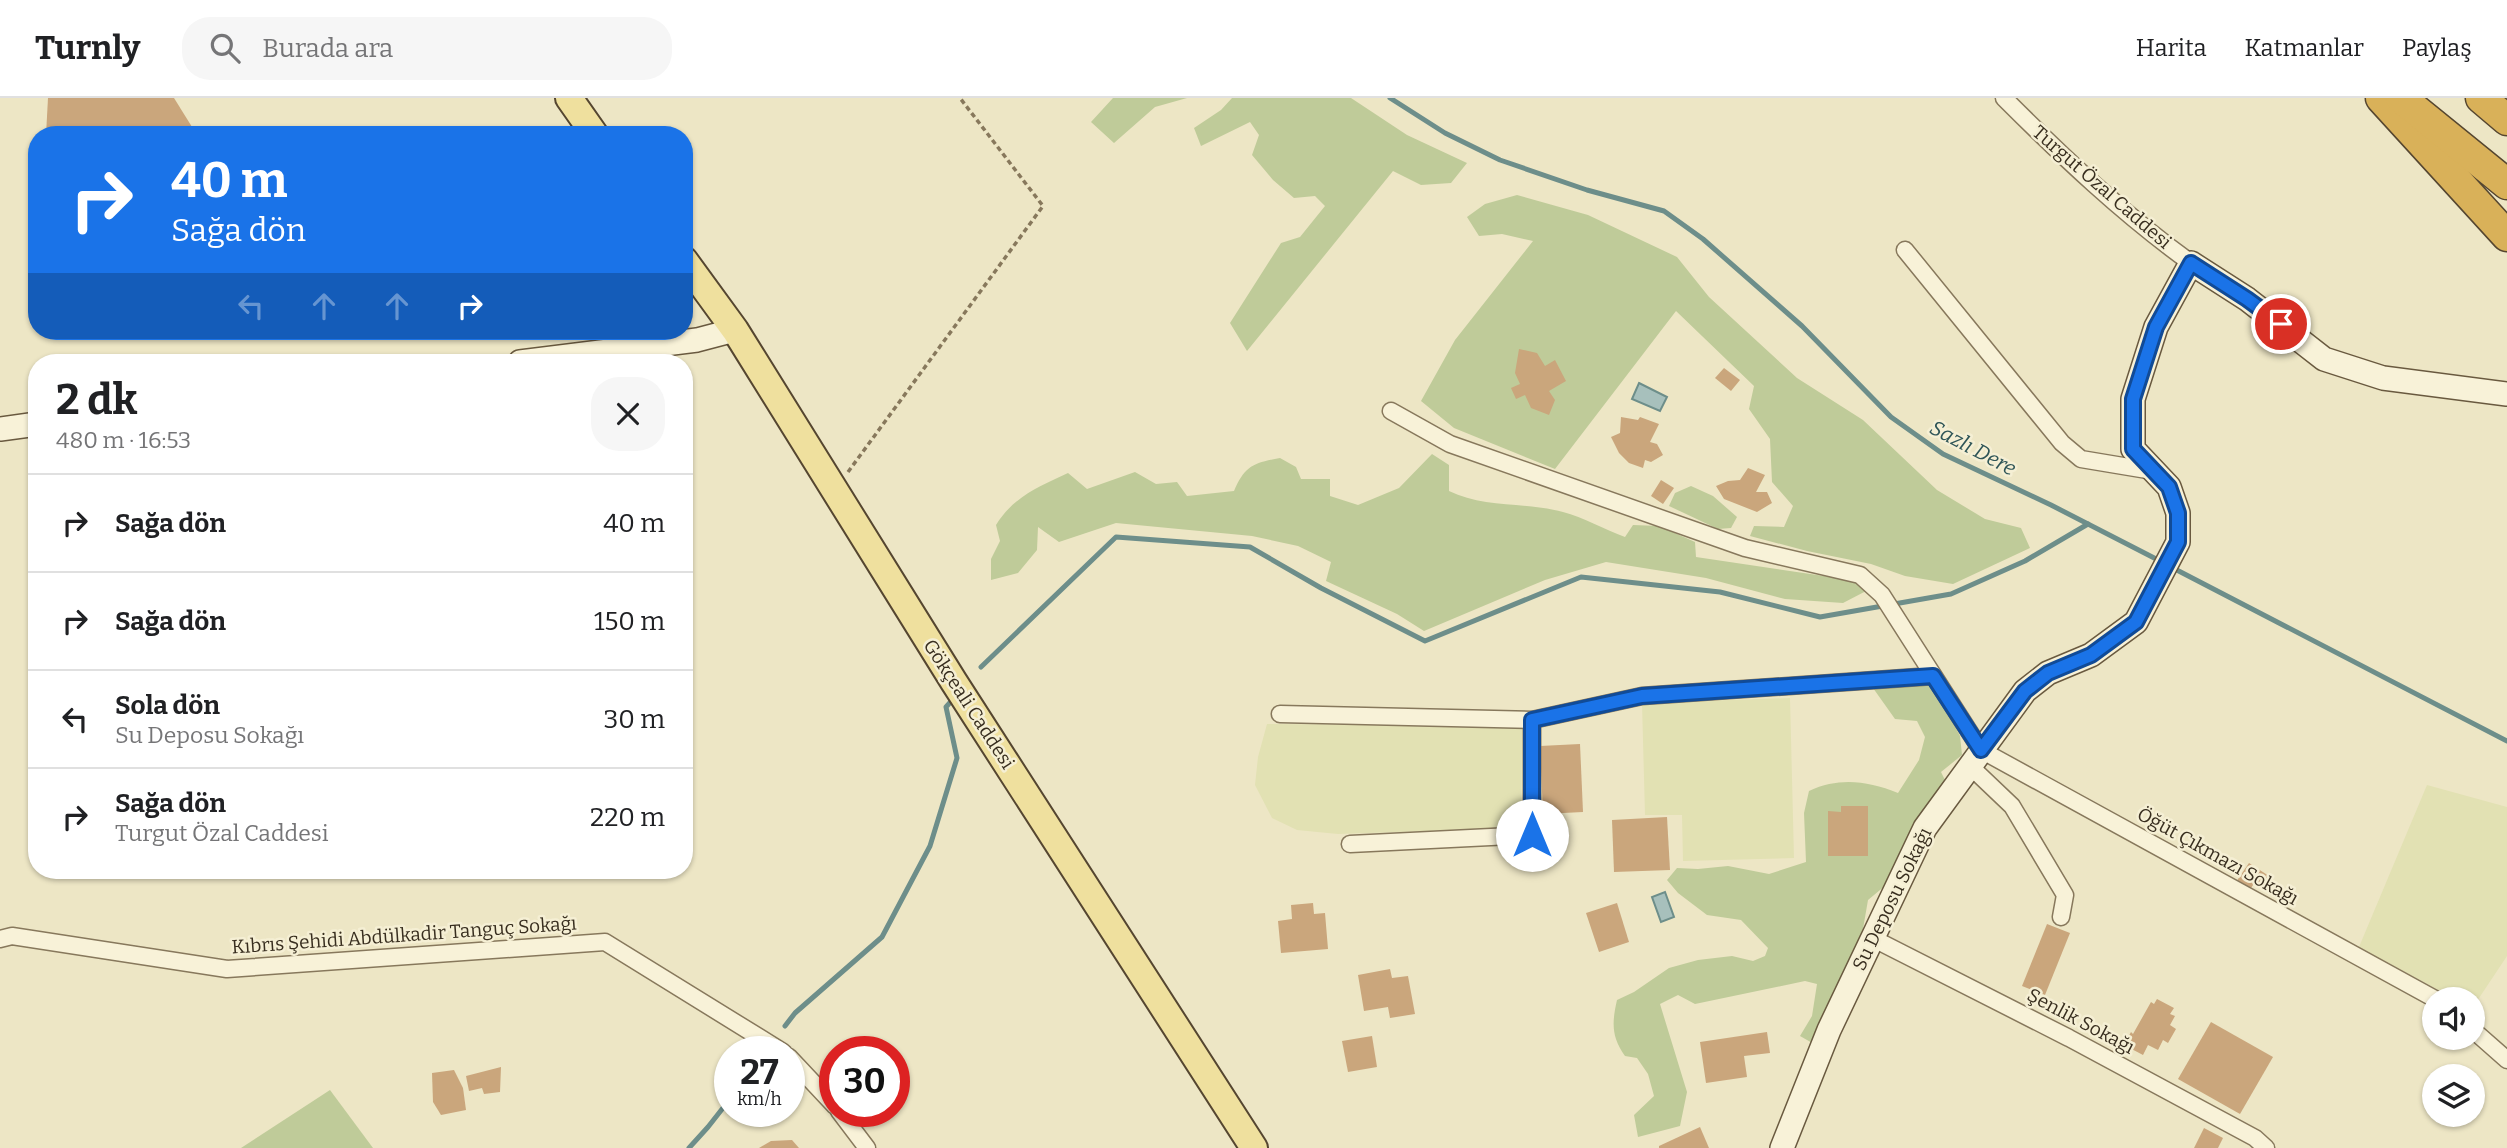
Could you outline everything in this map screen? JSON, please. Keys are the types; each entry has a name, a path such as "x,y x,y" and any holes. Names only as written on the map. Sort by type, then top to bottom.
{"highway":[{"path":"2381,98 2507,236"},
{"path":"2401,98 2507,184"},
{"path":"2482,98 2507,120"}],"main road":[{"path":"569,98 589,126"},
{"name":"Gökçeali Caddesi","path":"693,273 734,330 954,682 1254,1148"}],"street":[{"name":"Turgut Özal Caddesi","path":"2004,98 2064,158 2145,231 2247,299 2324,359 2383,379 2507,394"},
{"path":"1905,250 2062,443 2081,459 2153,471"},
{"name":"Su Deposu Sokağı","path":"1782,1148 1829,1030 1925,828 2025,691 2048,673 2091,655 2136,622 2178,542 2178,513 2169,487 2133,449 2133,399 2156,327 2191,263"},
{"path":"584,354 697,340 734,330"},
{"path":"1391,411 1450,444 1745,548 1860,575 1882,595 1933,676 1975,758 2012,806 2065,895 2061,917"},
{"path":"0,429 28,425"},
{"path":"1280,714 1532,720 1642,696 1933,676"},
{"path":"1350,844 1532,835 1532,720"},
{"name":"Öğüt Çıkmazı Sokağı","path":"1975,758 2422,992"},
{"name":"Kıbrıs Şehidi Abdülkadir Tanguç Sokağı","path":"0,939 12,936 227,969 604,942 757,1036"},
{"name":"Şenlik Sokağı","path":"1872,938 2069,1038 2255,1138 2266,1148"},
{"path":"2485,1041 2507,1060"},
{"path":"805,1074 819,1090"},
{"path":"851,1127 867,1148"}],"path":[{"path":"835,490 1043,206 960,98"}],"green space":[{"path":"1113,98 1187,98 1155,107 1114,143 1091,122"},
{"path":"1232,98 1351,98 1407,135 1467,163 1451,183 1421,185 1393,171 1247,351 1230,323 1281,243 1300,237 1325,206 1315,196 1294,198 1273,180 1252,155 1259,135 1250,122 1201,146 1194,128 1221,110"},
{"path":"1517,195 1588,215 1677,257 1709,297 1797,378 1863,420 1937,490 1985,519 2021,528 2030,548 1953,584 1905,576 1871,564 1750,536 1754,526 1784,527 1793,506 1772,482 1770,439 1749,409 1754,386 1676,311 1555,469 1454,428 1421,401 1455,340 1533,241 1502,234 1479,236 1467,217 1485,204"},
{"path":"1432,454 1449,465 1449,491 1462,496 1563,512 1625,537 1633,525 1659,526 1695,542 1696,557 1851,580 1868,590 1843,603 1785,599 1706,578 1606,562 1545,580 1424,631 1397,614 1326,581 1331,562 1298,546 1252,536 1116,523 1059,542 1038,527 1037,550 1018,573 991,580 991,559 1000,541 996,525 1003,515 1028,493 1068,473 1087,489 1135,472 1156,484 1177,482 1187,496 1234,491 1242,476 1251,467 1280,458 1296,467 1301,479 1330,479 1330,496 1358,505 1399,488"},
{"path":"1691,486 1713,496 1737,517 1731,528 1718,529 1669,506 1675,493"},
{"path":"1912,677 1936,689 1960,736 1962,755 1941,772 1947,784 1892,880 1868,900 1863,929 1844,971 1831,1010 1814,1044 1800,1036 1812,1016 1817,984 1805,981 1695,1004 1678,995 1660,1004 1687,1092 1680,1126 1638,1137 1634,1115 1654,1096 1648,1074 1637,1058 1625,1056 1617,1042 1614,1022 1617,1000 1669,968 1698,960 1732,956 1753,961 1765,956 1768,948 1741,920 1707,915 1678,893 1667,880 1677,868 1728,866 1769,874 1806,862 1804,813 1809,791 1832,784 1854,782 1898,793 1919,760 1925,737 1917,721 1895,719 1873,688"},
{"path":"1790,698 1794,858 1683,861 1682,815 1645,815 1642,703"},
{"path":"1267,724 1522,726 1521,828 1338,834 1297,830 1272,818 1255,785 1258,757"},
{"path":"2427,785 2507,807 2507,956 2485,989 2433,987 2359,947"},
{"path":"330,1090 373,1148 241,1148"}],"water":[{"path":"1639,383 1667,397 1660,411 1632,399"},
{"path":"1665,892 1674,917 1661,922 1652,897"}],"building":[{"path":"48,98 174,98 191,126 46,126"},
{"path":"1519,349 1537,353 1545,366 1555,360 1566,381 1549,391 1555,400 1549,415 1531,408 1525,395 1516,399 1511,388 1520,384 1515,373"},
{"path":"1724,368 1740,380 1731,391 1715,378"},
{"path":"1621,417 1638,420 1640,417 1659,424 1650,442 1657,444 1663,455 1651,462 1645,460 1643,468 1629,463 1619,453 1611,437 1620,433"},
{"path":"1748,468 1765,475 1756,492 1767,492 1772,503 1757,512 1724,499 1716,486 1740,480"},
{"path":"1661,480 1674,488 1663,504 1651,496"},
{"path":"1580,744 1583,812 1543,814 1540,746"},
{"path":"1841,806 1868,806 1868,856 1828,856 1828,811 1841,812"},
{"path":"1667,817 1670,870 1614,872 1612,820"},
{"path":"2249,863 2269,876 2262,887 2255,882 2249,891 2236,882"},
{"path":"1313,903 1314,914 1325,913 1328,949 1281,953 1278,921 1292,919 1291,905"},
{"path":"1617,903 1629,942 1599,952 1586,913"},
{"path":"2047,924 2070,933 2045,995 2022,986"},
{"path":"1390,969 1392,978 1408,976 1415,1014 1390,1018 1388,1007 1364,1011 1358,975"},
{"path":"2157,999 2174,1008 2170,1014 2175,1016 2170,1025 2176,1029 2168,1043 2163,1040 2158,1050 2148,1045 2143,1055 2124,1045 2151,1002 2154,1004"},
{"path":"2211,1022 2273,1057 2240,1114 2178,1079"},
{"path":"1767,1032 1770,1053 1744,1056 1747,1077 1706,1083 1700,1042"},
{"path":"1372,1036 1377,1067 1348,1072 1342,1041"},
{"path":"501,1067 500,1092 484,1094 482,1088 469,1091 466,1076"},
{"path":"454,1070 463,1088 466,1110 441,1115 433,1102 432,1073"},
{"path":"1700,1127 1709,1148 1659,1148 1659,1146"},
{"path":"2204,1128 2223,1138 2218,1148 2194,1148"},
{"path":"792,1140 799,1148 759,1148 771,1141"}],"waterway":[{"name":"Sazlı Dere","path":"1390,98 1445,133 1500,160 1587,190 1664,211 1703,239 1802,326 1891,417 1943,454 2162,562"},
{"path":"981,667 1116,537 1250,547 1321,588 1425,641 1581,577 1720,592 1820,617 1951,594 2025,561 2088,524"},
{"name":"Sazlı Dere","path":"2171,567 2507,741"},
{"path":"785,1026 795,1013 882,937 930,846 957,758 946,707 955,697"},
{"path":"689,1148 714,1119"}],"route":[{"path":"1532,835 1532,720 1642,696 1933,676 1981,750 2025,691 2048,673 2091,655 2136,622 2178,542 2178,513 2169,487 2133,449 2133,399 2156,327 2191,263 2281,324"}]}
